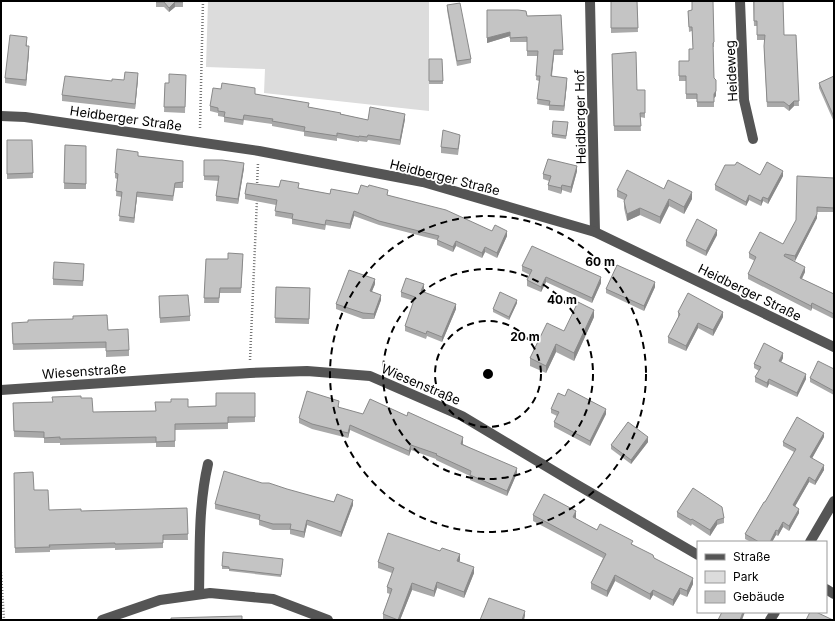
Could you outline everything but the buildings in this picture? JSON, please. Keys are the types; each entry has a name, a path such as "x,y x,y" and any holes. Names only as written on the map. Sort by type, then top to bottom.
{"street":[{"name":"Heidberger Hof","path":"590,1 595,232"},
{"name":"Heideweg","path":"740,1 744,100 753,140"},
{"name":"Heidberger Straße","path":"1,116 25,117 259,151 423,182 595,232 834,347"},
{"name":"Wiesenstraße","path":"1,390 250,373 306,371 370,376 462,416 697,554"},
{"path":"199,594 201,505 208,464"},
{"path":"811,541 834,501"},
{"path":"102,620 160,600 210,592 273,599 328,620"}],"path":[{"path":"200,142 203,1"},
{"path":"257,190 259,151"},
{"path":"250,373 257,198"},
{"path":"1,572 4,620"}],"green space":[{"path":"208,1 429,2 429,111 264,93 265,69 206,67"}]}
